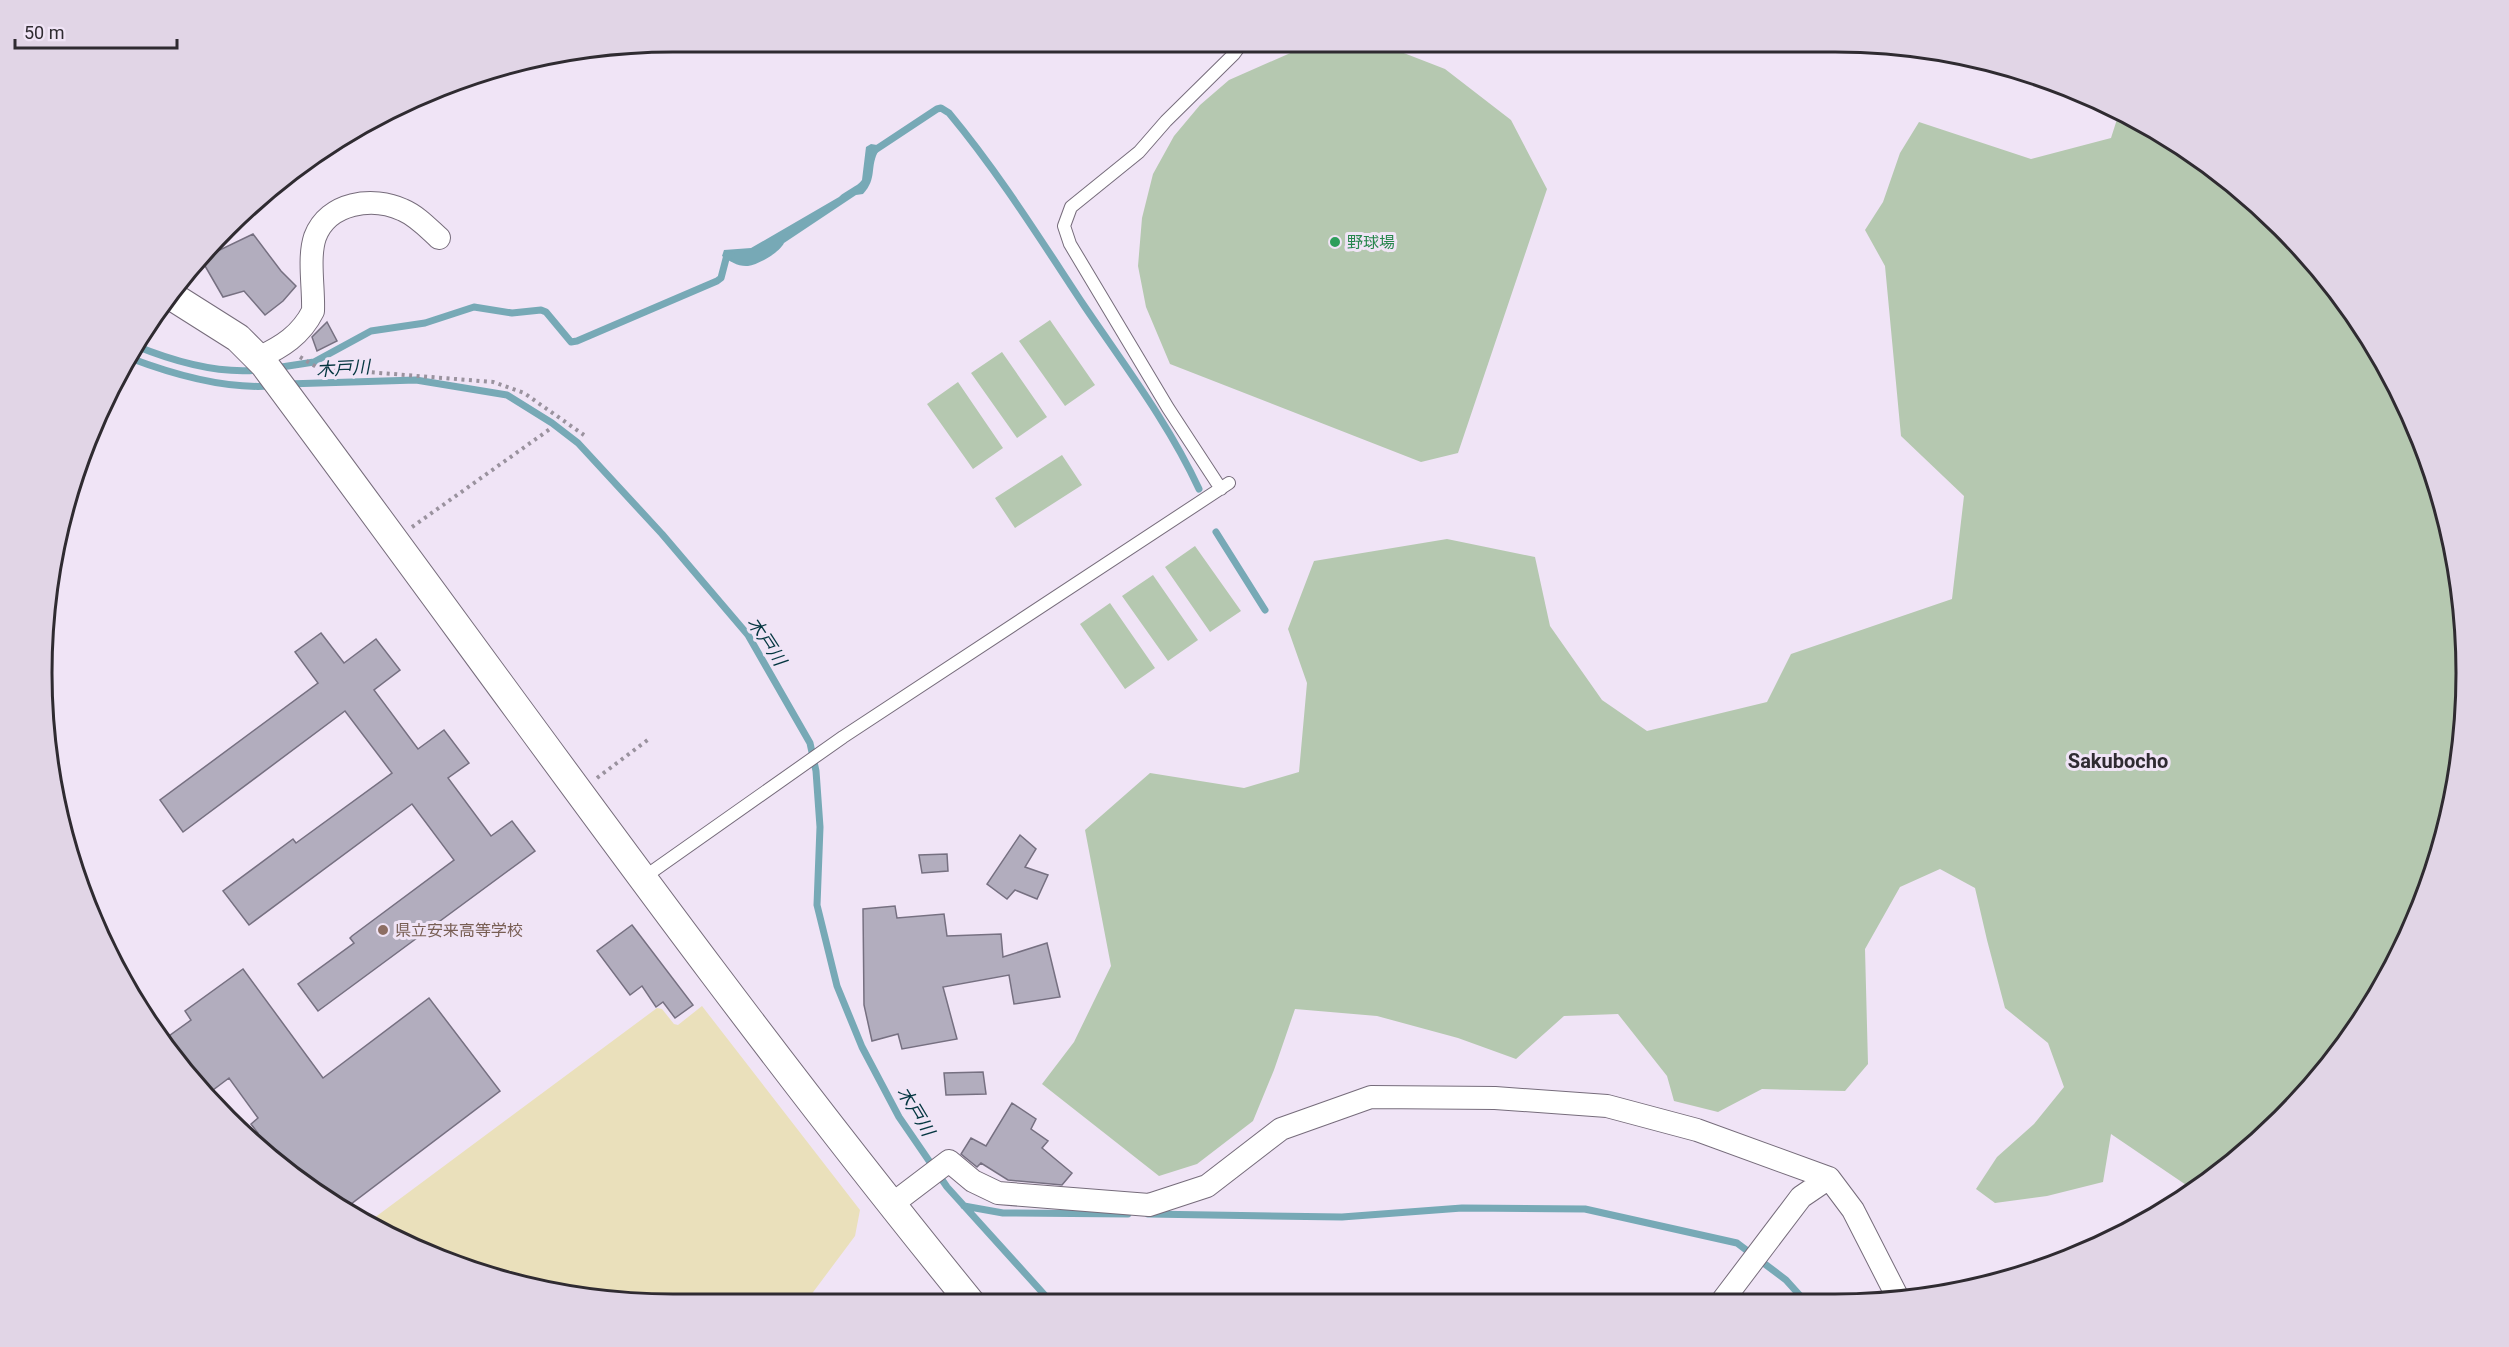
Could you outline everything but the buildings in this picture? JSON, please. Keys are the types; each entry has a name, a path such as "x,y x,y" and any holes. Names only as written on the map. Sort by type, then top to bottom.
{"street":[{"path":"261,361 281,348 313,311 315,237 330,216 337,211 346,206 364,203 402,210 420,221 439,238"},
{"path":"177,300 219,324 238,338 261,361 792,1078 964,1294"},
{"path":"891,1205 949,1161 985,1188 1009,1195 1149,1205 1207,1186 1281,1129 1371,1097 1495,1098 1607,1106 1697,1130 1829,1178 1853,1210 1894,1291"},
{"path":"1728,1294 1801,1197 1829,1178"}],"lane":[{"path":"643,878 843,737 1225,486 1168,408 1070,244 1064,226 1071,207 1139,152 1166,121 1235,52"}],"path":[{"path":"306,360 314,366 493,382 524,393 584,435"},
{"path":"395,539 550,429"},
{"path":"578,792 649,739"}],"green space":[{"name":"野球場","path":"1293,52 1401,52 1445,69 1511,120 1547,189 1458,453 1421,462 1170,364 1146,307 1138,266 1142,218 1153,174 1174,136 1200,105 1229,80"},
{"path":"2117,120 2181,157 2214,181 2275,234 2328,295 2352,328 2373,363 2409,436 2424,474 2435,513 2445,552 2451,592 2455,633 2455,714 2445,795 2424,873 2392,948 2352,1019 2302,1083 2275,1113 2245,1140 2187,1186 2111,1134 2103,1182 2047,1196 1995,1203 1976,1189 1997,1157 2034,1124 2064,1087 2048,1043 2005,1008 1975,888 1940,869 1900,887 1865,949 1868,1064 1845,1091 1762,1089 1718,1112 1674,1101 1667,1076 1618,1014 1564,1016 1516,1059 1458,1038 1377,1016 1295,1009 1253,1121 1197,1164 1159,1176 1042,1084 1074,1042 1111,966 1085,830 1150,773 1244,788 1299,772 1307,683 1288,629 1314,561 1447,539 1535,557 1550,626 1602,700 1647,731 1767,702 1791,654 1952,599 1964,496 1901,436 1885,266 1865,230 1883,202 1900,153 1919,122 2031,159 2111,138"},
{"path":"1050,320 1095,385 1065,406 1019,341"},
{"path":"1002,352 1047,417 1017,438 971,373"},
{"path":"958,382 1003,448 973,469 927,404"},
{"path":"1062,455 1082,485 1015,528 995,498"},
{"path":"1195,546 1241,611 1210,632 1165,567"},
{"path":"1153,575 1198,640 1168,661 1122,596"},
{"path":"1110,603 1155,668 1125,689 1080,624"}],"sand":[{"path":"702,1006 860,1210 855,1236 812,1294 633,1293 552,1283 474,1262 436,1247 375,1217 657,1008 662,1009 674,1024 678,1025"}],"water":[{"path":"871,144 877,145 879,150 874,161 870,183 863,194 856,195 758,263 741,266 722,256 724,250 751,248 857,185 862,180 866,147"}],"waterway":[{"path":"872,152 937,109 941,108 949,113 1003,184 1146,396 1174,441 1199,489"},
{"path":"275,368 314,362 371,331 425,323 474,307 512,313 541,310 546,312 571,342 577,341 717,281 721,278 727,255 731,255"},
{"path":"144,349 165,357 211,368 258,370"},
{"name":"木戸川","path":"137,361 163,370 217,383 270,386"},
{"name":"木戸川","path":"287,384 416,380 507,395 552,423 578,443 662,534 748,635 810,743 816,771 820,827 817,905 837,986 862,1047 899,1117 947,1187 1044,1294"},
{"path":"1216,532 1265,610"},
{"path":"964,1206 1003,1213 1128,1214"},
{"path":"1148,1214 1342,1217 1462,1208 1585,1209 1737,1243 1786,1280 1799,1294"}],"place":[{"name":"野球場","path":"1335,242"},
{"name":"県立安来高等学校","path":"383,930"}],"district":[{"name":"Sakubocho","path":"2118,761"}]}
